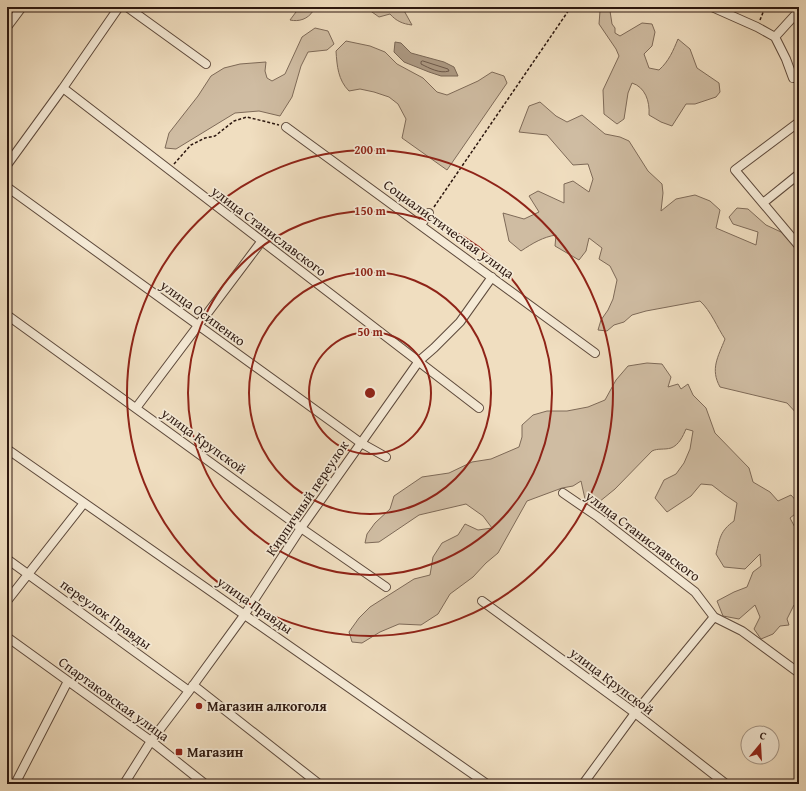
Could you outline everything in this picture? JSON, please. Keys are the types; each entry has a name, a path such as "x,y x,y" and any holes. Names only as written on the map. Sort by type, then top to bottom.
{"street":[{"path":"7,27 22,7"},
{"path":"7,165 119,7"},
{"path":"127,7 206,64"},
{"path":"712,7 757,27 774,37 786,59 793,78"},
{"path":"774,37 795,15"},
{"name":"улица Станиславского","path":"63,88 261,242 479,408"},
{"path":"799,122 735,170 799,246"},
{"name":"Социалистическая улица","path":"286,126 595,353"},
{"path":"763,203 799,174"},
{"name":"улица Осипенко","path":"7,187 360,443 386,457"},
{"path":"421,225 430,214"},
{"path":"136,408 261,242"},
{"name":"Кирпичный переулок","path":"124,784 151,741 245,614 301,528 419,361 460,322 492,277"},
{"name":"улица Крупской","path":"7,315 301,528 386,587"},
{"name":"улица Правды","path":"7,449 487,784"},
{"name":"улица Станиславского","path":"563,493 598,517 695,592 714,617 742,631 799,673"},
{"path":"7,601 84,503"},
{"name":"переулок Правды","path":"7,559 191,688 319,784"},
{"name":"улица Крупской","path":"482,601 635,713 726,784"},
{"path":"583,784 635,713 714,617"},
{"name":"Спартаковская улица","path":"7,637 151,741 205,784"},
{"path":"15,784 68,682"}],"path":[{"path":"430,214 571,7"},
{"path":"757,27 764,10 763,7"},
{"path":"169,171 191,145 205,138 214,136 234,121 247,117 286,126"}],"shaded area":[{"path":"291,7 310,7 313,11 309,16 303,19 297,21 290,20 296,12"},
{"path":"365,7 402,7 412,25 400,22 390,14 379,17"},
{"path":"600,11 610,11 615,33 620,36 642,23 652,24 655,32 652,46 644,54 649,68 659,70 662,67 670,56 678,39 690,49 697,68 719,83 720,92 716,97 695,104 686,104 672,126 649,115 649,105 646,95 637,85 632,83 628,93 624,119 617,124 604,114 603,90 619,56 599,24"},
{"path":"315,28 328,31 334,44 327,50 308,52 301,66 292,97 280,116 259,111 235,113 176,149 165,148 169,133 198,96 211,76 224,68 240,64 266,62 265,71 267,78 272,81 285,74 302,37"},
{"path":"346,41 370,46 385,52 397,64 423,78 437,92 447,95 478,81 492,72 504,76 507,83 447,170 402,138 406,119 398,104 389,97 374,92 360,89 349,91 345,87 340,77 336,51"},
{"path":"540,102 556,116 567,122 582,115 605,134 620,137 629,141 648,171 662,184 663,193 661,211 676,199 695,195 710,201 720,210 716,228 756,245 758,232 733,224 729,217 737,208 748,209 766,225 781,232 795,247 799,249 799,416 787,403 720,387 717,381 715,369 725,339 711,314 700,301 646,311 632,315 624,322 614,325 607,331 598,330 601,320 613,299 617,280 610,266 599,259 602,248 589,238 586,251 579,260 555,246 556,235 538,241 521,251 509,241 503,213 524,219 539,212 529,196 538,191 564,203 564,184 573,181 589,192 593,179 588,164 573,165 547,135 519,132 529,106"},
{"path":"647,363 662,364 671,377 668,387 678,384 681,389 688,384 693,395 706,408 715,433 749,468 753,482 770,492 778,501 791,495 799,504 799,511 790,518 799,535 799,602 794,605 787,619 789,625 780,626 773,634 761,639 754,629 760,617 755,605 739,619 723,616 717,601 747,587 753,572 761,566 760,554 745,569 724,567 716,554 723,532 734,521 737,503 712,485 701,484 691,496 667,512 655,498 664,480 676,474 684,463 690,449 693,431 686,429 676,445 671,448 652,451 615,489 599,502 585,499 581,481 573,486 562,488 527,501 498,553 473,577 450,594 438,614 421,625 399,624 380,632 362,643 352,642 349,632 359,618 370,607 414,579 430,575 433,557 442,543 458,535 465,524 478,530 492,528 483,516 466,504 419,515 379,542 365,543 367,534 375,523 390,509 394,496 422,477 449,473 472,462 491,459 519,447 522,437 522,425 533,415 547,411 567,411 588,407 605,400 616,380 628,366"}],"water":[{"path":"395,42 401,43 411,53 444,62 454,67 458,76 441,76 404,62 394,52"}],"place":[{"name":"Магазин алкоголя","path":"199,706"},
{"name":"Магазин","path":"179,752"}]}
